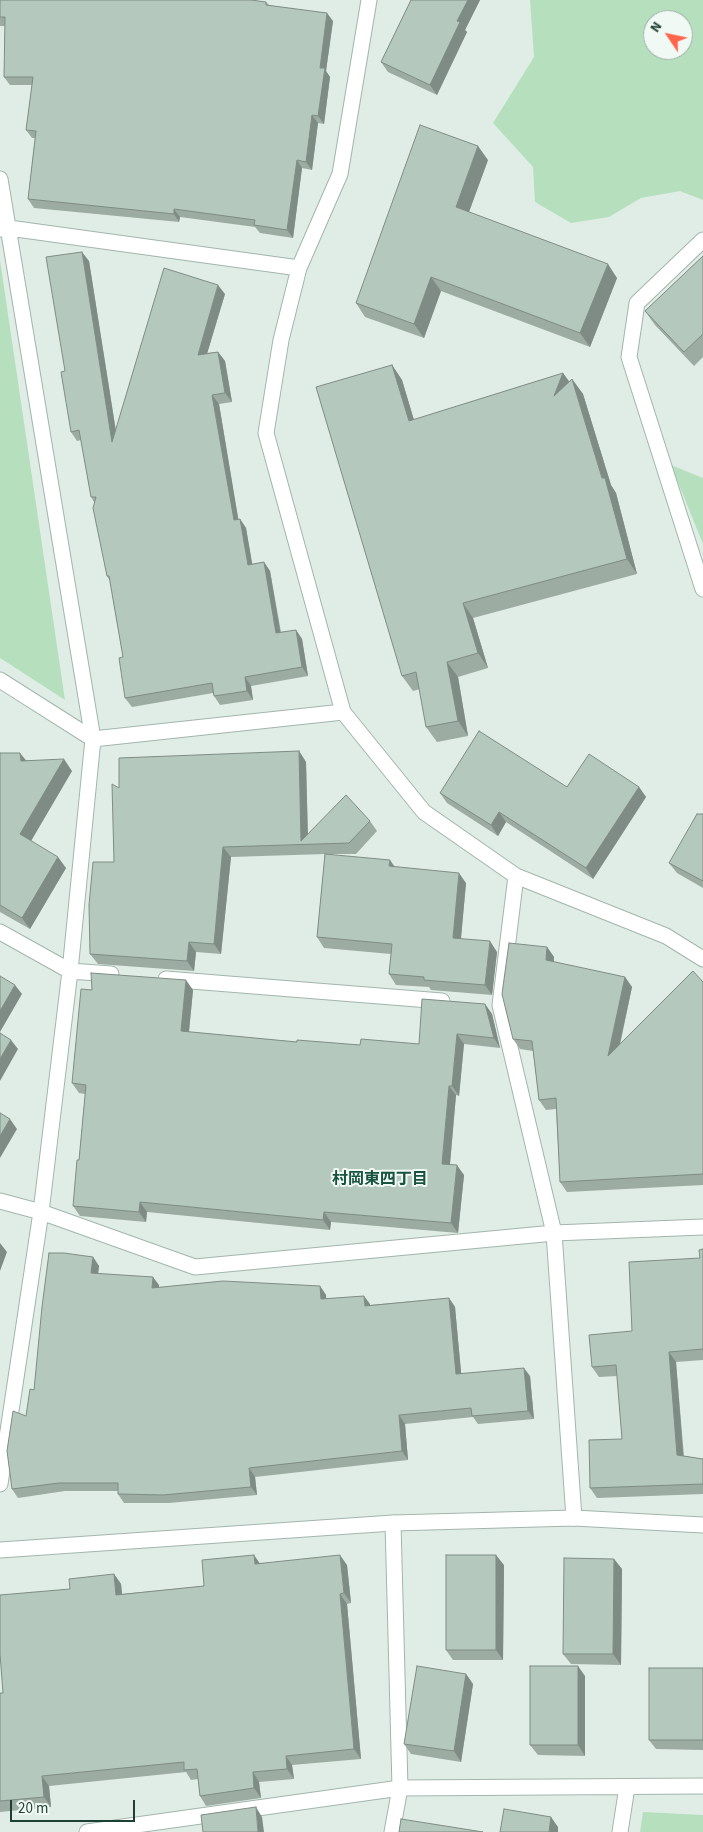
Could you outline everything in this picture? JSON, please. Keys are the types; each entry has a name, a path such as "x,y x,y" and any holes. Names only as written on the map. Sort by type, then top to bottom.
{"street":[{"path":"370,0 340,174 299,268 281,340 266,433 343,712 424,812 516,876 666,936 703,959"},
{"path":"0,178 5,229 93,739 70,971 41,1212 0,1484"},
{"path":"5,229 299,268"},
{"path":"703,240 637,303 629,357 703,589"},
{"path":"0,680 93,739 343,712"},
{"path":"516,876 495,1005 554,1233 574,1518"},
{"path":"0,932 70,971 129,976"},
{"path":"148,977 461,1002"},
{"path":"0,1201 41,1212 194,1267 554,1233 703,1227"},
{"path":"0,1550 393,1523 574,1518 703,1525"},
{"path":"392,1832 400,1788 393,1523"},
{"path":"87,1832 400,1788 703,1786"},
{"path":"620,1832 627,1787"}],"green space":[{"path":"530,0 703,0 703,200 680,191 641,198 609,217 571,223 535,202 533,167 493,123 534,57"},
{"path":"0,260 65,700 0,658"},
{"path":"671,465 703,478 703,544"},
{"path":"643,1812 703,1815 703,1832 640,1832"}],"building":[{"path":"0,0 251,0 266,2 266,5 327,13 320,68 325,68 318,116 312,115 306,162 297,160 287,230 254,225 255,220 174,209 174,214 28,199 36,131 26,130 33,77 4,77 5,17 0,17"},
{"path":"411,0 468,0 457,21 460,22 430,85 381,62"},
{"path":"420,125 478,146 456,207 608,264 580,333 431,277 414,324 356,303"},
{"path":"82,252 112,442 164,268 218,285 198,355 218,352 225,393 212,395 234,520 240,519 248,565 264,562 276,633 296,630 302,667 245,677 247,691 214,696 212,683 125,698 119,658 123,657 109,576 107,576 93,508 96,497 91,497 79,430 71,432 61,372 65,371 46,257"},
{"path":"703,256 703,334 684,352 645,311"},
{"path":"392,365 409,421 563,373 554,396 572,379 602,478 605,478 627,559 463,603 478,653 447,662 458,721 426,727 416,672 402,676 316,387"},
{"path":"479,731 567,787 589,754 639,787 586,868 499,812 491,825 440,793"},
{"path":"299,751 301,841 346,795 370,821 349,843 223,847 214,944 189,942 187,961 90,954 89,905 93,862 114,862 112,784 119,788 119,758"},
{"path":"0,753 20,753 21,761 64,759 20,834 58,857 22,918 0,905"},
{"path":"697,814 703,814 703,881 669,863"},
{"path":"325,854 390,860 389,866 459,873 453,938 490,941 485,985 424,980 424,977 389,974 392,944 317,937"},
{"path":"509,943 547,947 546,960 625,977 608,1056 693,971 703,982 703,1174 560,1182 556,1098 539,1100 532,1041 513,1039 502,994"},
{"path":"91,973 186,980 181,1031 297,1042 297,1040 360,1045 361,1039 419,1044 422,999 485,1004 494,1038 457,1034 452,1086 449,1086 442,1164 457,1165 451,1223 324,1212 323,1220 140,1202 139,1212 73,1206 86,1085 72,1083 81,989 92,990"},
{"path":"0,976 15,985 0,1011"},
{"path":"0,1033 11,1040 0,1059"},
{"path":"0,1113 10,1119 0,1136"},
{"path":"703,1249 703,1349 669,1352 677,1455 703,1459 703,1484 590,1488 589,1440 622,1439 616,1365 592,1367 589,1335 632,1331 629,1262 700,1258 699,1250"},
{"path":"49,1253 93,1257 91,1273 153,1277 152,1288 223,1281 320,1286 321,1299 364,1296 365,1306 449,1298 456,1374 524,1368 528,1411 472,1416 471,1408 399,1415 402,1451 249,1468 251,1487 163,1495 118,1494 118,1483 59,1483 12,1489 7,1451 13,1411 26,1416 30,1389 34,1390"},
{"path":"254,1555 255,1564 340,1555 344,1593 340,1594 354,1749 286,1756 287,1769 253,1772 254,1788 200,1796 197,1769 184,1770 184,1762 42,1776 44,1797 0,1801 0,1693 3,1693 0,1654 0,1595 70,1589 69,1579 114,1574 116,1595 204,1586 202,1560"},
{"path":"446,1555 496,1555 496,1650 446,1650"},
{"path":"564,1558 614,1559 613,1654 563,1654"},
{"path":"417,1666 466,1674 454,1751 404,1744"},
{"path":"530,1666 578,1666 578,1745 530,1745"},
{"path":"649,1668 703,1668 703,1740 649,1740"},
{"path":"256,1807 258,1832 203,1832 201,1815"},
{"path":"504,1809 551,1817 549,1832 500,1832"},
{"path":"401,1819 483,1832 399,1832"}],"district":[{"name":"村岡東四丁目","path":"380,1180"}]}
